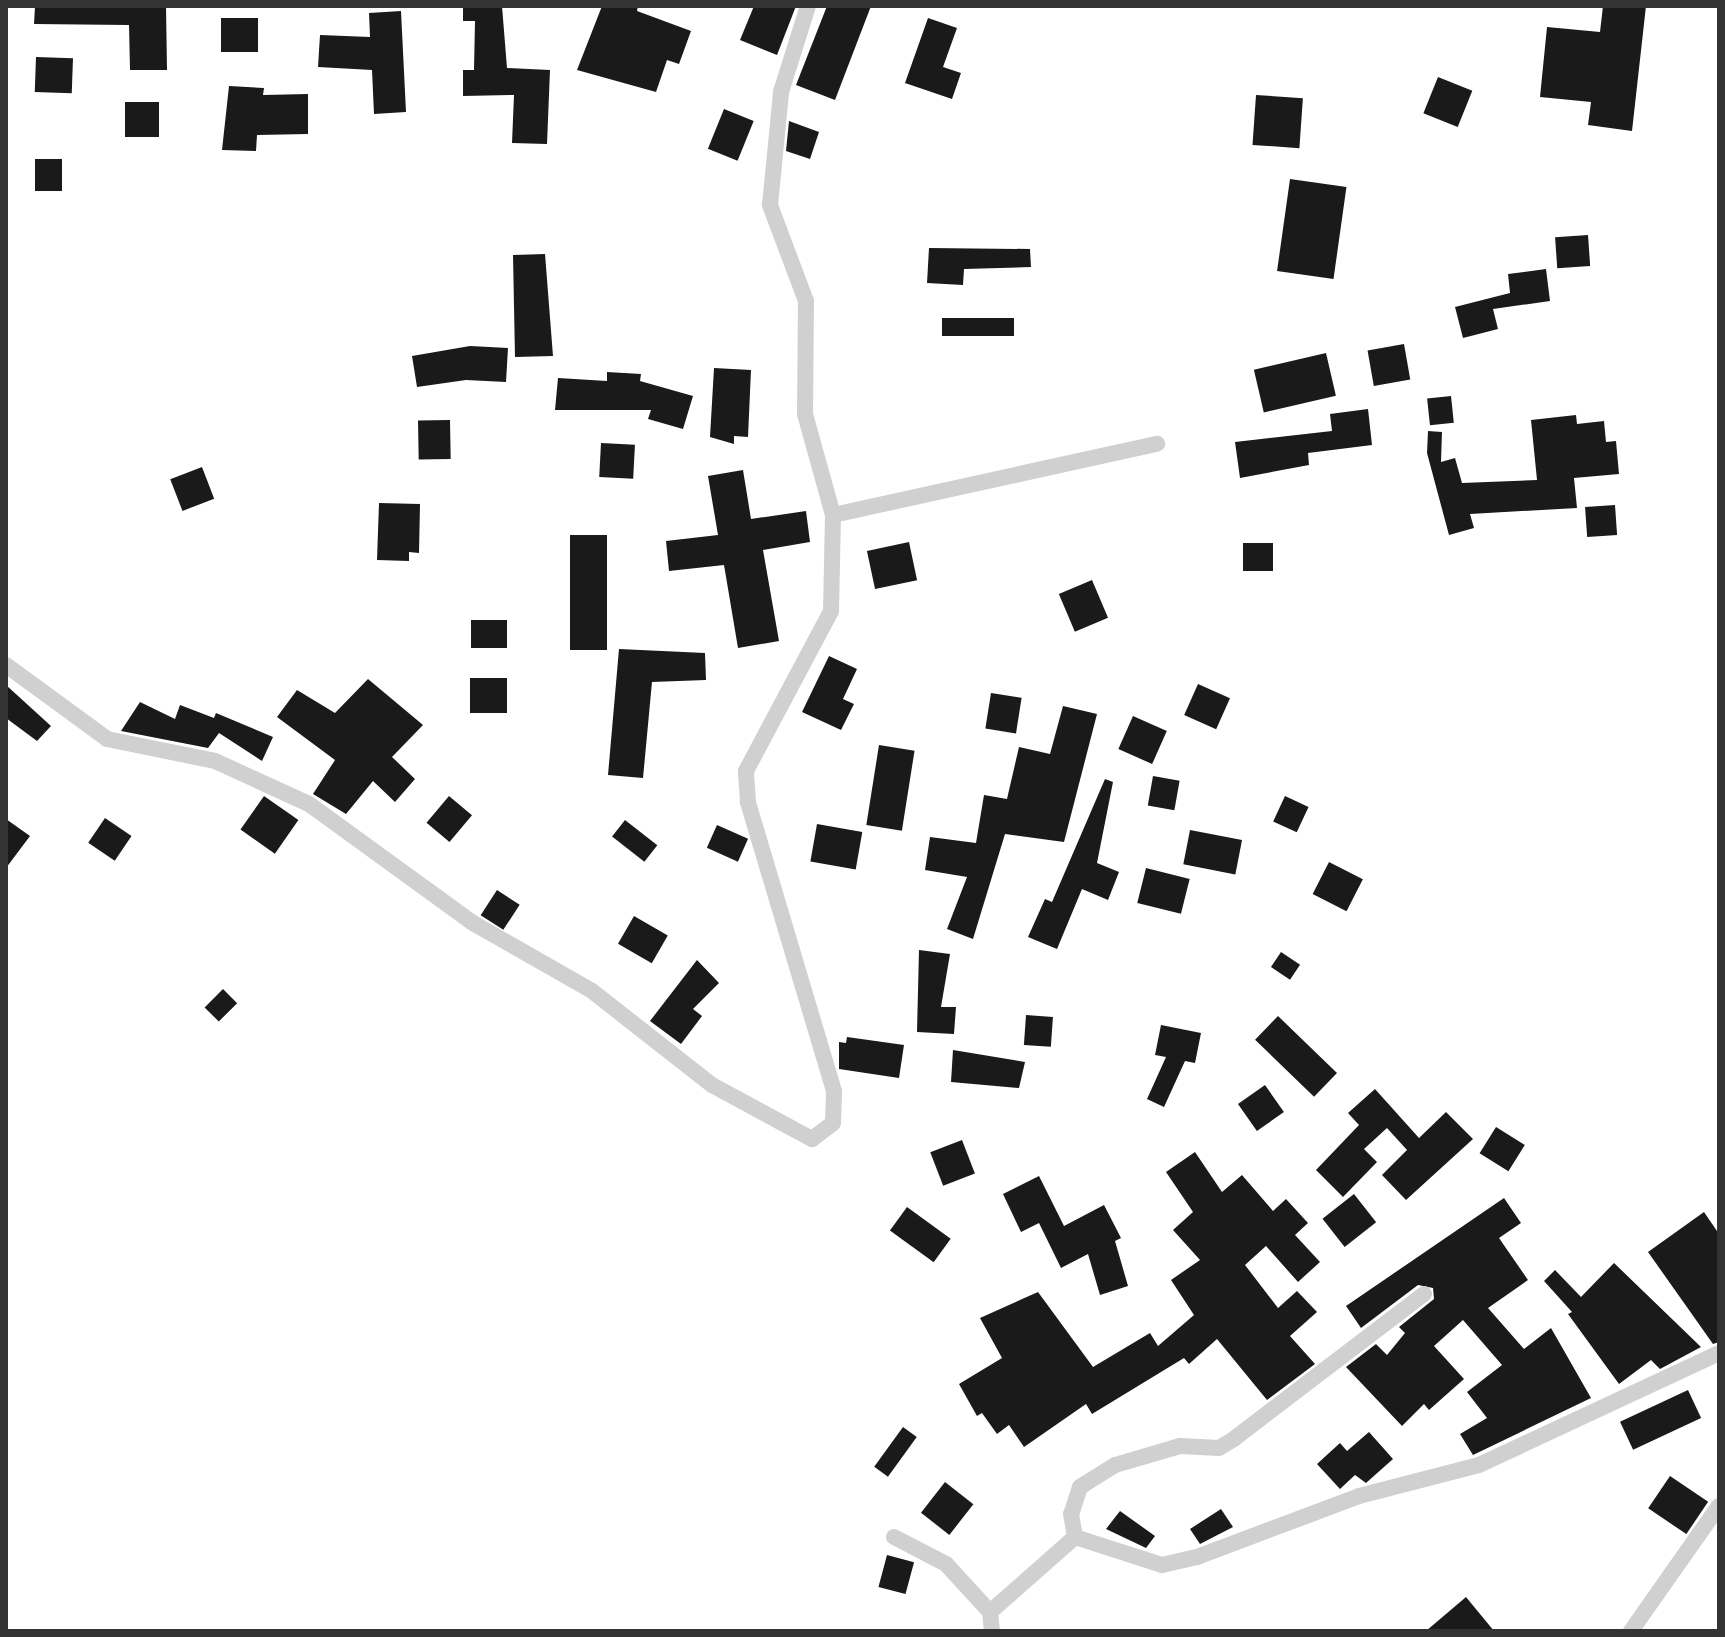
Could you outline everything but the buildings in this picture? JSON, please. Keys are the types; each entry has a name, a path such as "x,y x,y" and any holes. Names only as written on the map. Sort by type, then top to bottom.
{"street":[{"path":"6,665 107,739 215,761 309,804 473,923 592,991 712,1085 812,1139 833,1123 834,1091 748,802 746,771 831,611 833,515 805,414 806,301 770,205 781,92 808,6"},
{"path":"833,515 1157,444"},
{"path":"1075,1537 1071,1514 1080,1487 1115,1465 1180,1446 1219,1448 1424,1294"},
{"path":"1075,1537 1162,1565 1197,1557 1359,1496 1479,1465 1719,1353"},
{"path":"1631,1631 1719,1506"},
{"path":"894,1537 946,1564 990,1612 992,1631"},
{"path":"990,1612 1075,1537"}]}
